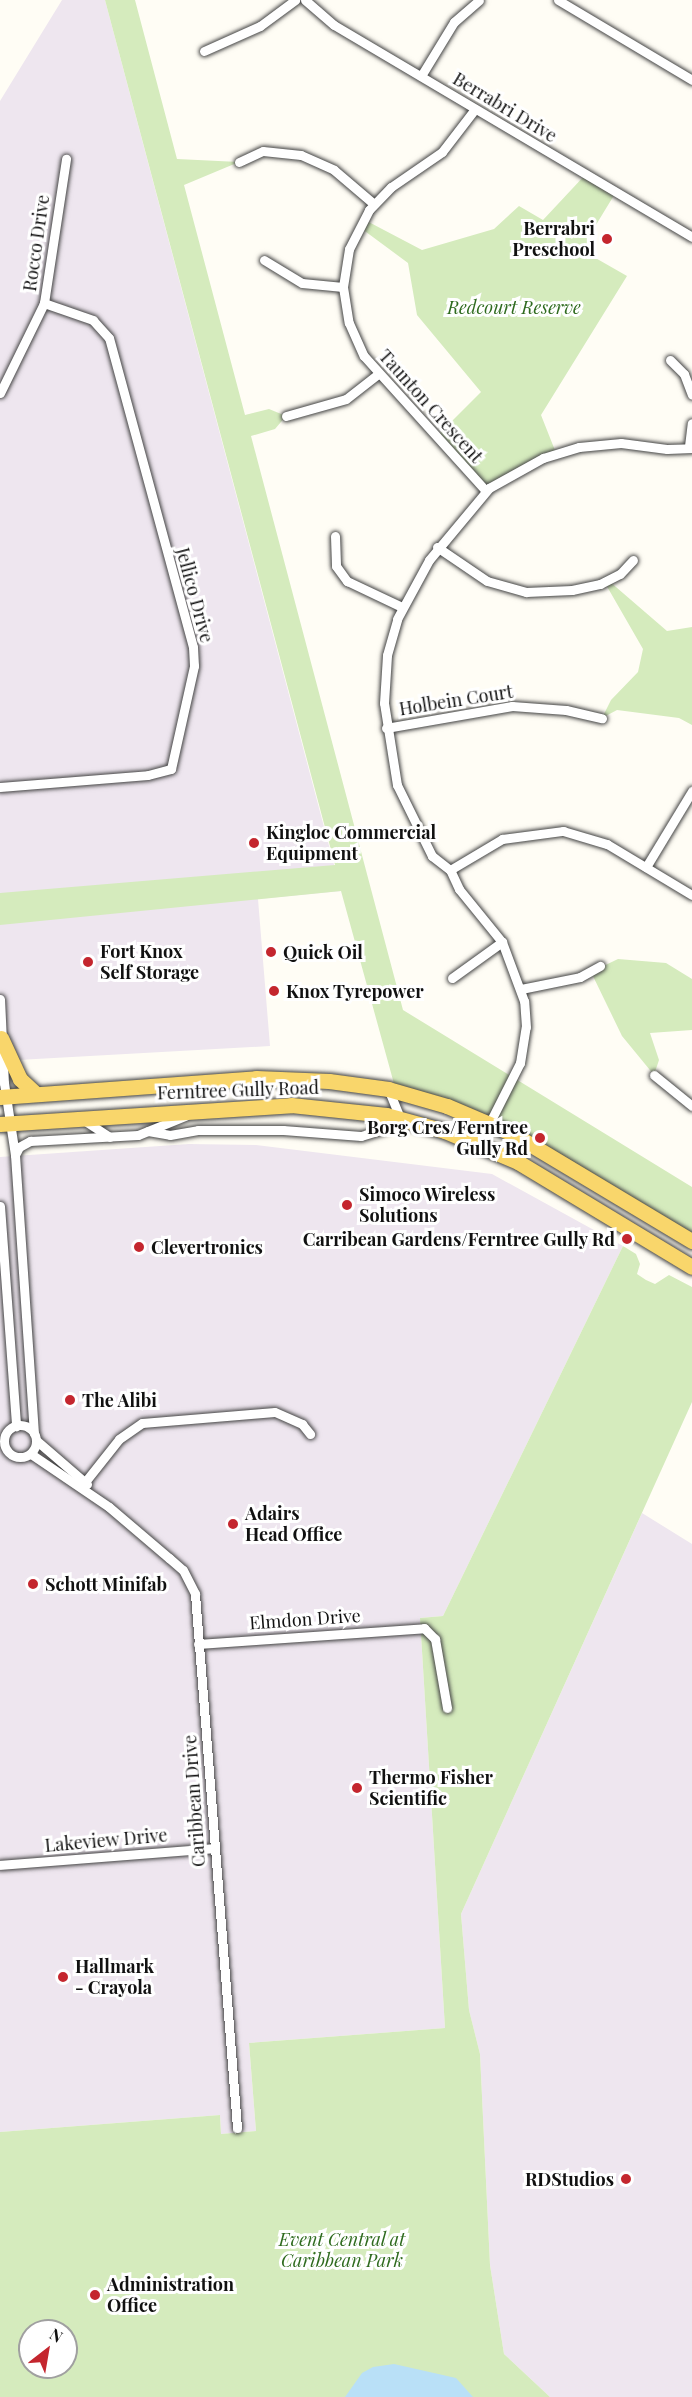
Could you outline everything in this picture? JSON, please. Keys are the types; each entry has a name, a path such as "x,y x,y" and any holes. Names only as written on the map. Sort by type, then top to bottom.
{"main road":[{"path":"1,1038 20,1079 36,1094"},
{"name":"Ferntree Gully Road","path":"3,1097 256,1078 329,1081 388,1089 491,1123 540,1148 692,1240"},
{"name":"Ferntree Gully Road","path":"5,1124 208,1108 321,1106 400,1118 479,1144 540,1175 692,1267"}],"street":[{"path":"204,51 260,26 295,0"},
{"name":"Berrabri Drive","path":"305,0 334,25 692,237"},
{"path":"421,76 454,22 479,0"},
{"path":"558,0 692,80"},
{"name":"Taunton Crescent","path":"475,109 442,152 391,187 374,204 352,240 343,287 351,332 378,374 485,490"},
{"path":"239,162 263,151 301,154 334,170 374,204"},
{"name":"Rocco Drive","path":"0,393 44,303 66,159"},
{"path":"264,260 302,283 343,287"},
{"name":"Jellico Drive","path":"0,787 148,775 171,769 194,666 193,648 110,338 93,320 44,303"},
{"path":"670,360 684,374 692,395"},
{"path":"286,416 351,397 378,374"},
{"path":"479,1144 523,1054 526,1028 521,989 502,942 459,889 450,870 432,856 410,816 393,771 386,728 387,655 402,607 437,547 485,490 543,458 579,447 621,443 667,449 690,447 692,423"},
{"path":"335,536 336,566 347,581 402,607"},
{"path":"437,547 487,581 526,591 572,590 605,583 633,560"},
{"name":"Holbein Court","path":"386,728 512,706 560,710 602,718"},
{"path":"646,867 692,791"},
{"path":"450,870 502,838 552,831 598,840 692,895"},
{"path":"452,978 502,942"},
{"path":"521,989 580,977 600,966"},
{"path":"0,999 5,1124 15,1155 35,1437 31,1454 16,1457 4,1450 3,1434 16,1426 27,1427 35,1437"},
{"path":"654,1075 692,1106"},
{"path":"148,1131 170,1135 194,1130 283,1130 354,1137 378,1132 400,1118 388,1089"},
{"path":"15,1155 19,1147 30,1141 110,1137 148,1131 208,1108"},
{"path":"80,1117 110,1137"},
{"path":"0,1206 16,1426"},
{"path":"83,1484 124,1434 150,1421 275,1412 302,1424 310,1434"},
{"name":"Caribbean Drive","path":"35,1437 109,1508 183,1570 195,1594 237,2128"},
{"name":"Caribbean Drive","path":"31,1454 83,1484"},
{"name":"Elmdon Drive","path":"198,1644 424,1628 435,1639 447,1708"},
{"name":"Lakeview Drive","path":"0,1865 214,1848"}],"shaded area":[{"path":"62,0 105,0 341,891 258,899 270,1046 0,1061 0,101"},
{"path":"189,1144 256,1145 492,1174 623,1246 443,1616 420,1618 445,2028 249,2043 256,2131 221,2134 220,2115 0,2132 0,1157"},
{"path":"642,1513 692,1544 692,2397 550,2397 504,2354 490,2265 480,2054 469,2010 461,1914"}],"green space":[{"path":"105,0 135,0 177,159 239,162 184,185 245,415 269,409 286,416 275,429 251,436 403,1010 692,1187 692,1241 570,1166 396,1091 341,891 0,925 0,893 335,865"},
{"name":"Redcourt Reserve","path":"586,174 616,192 588,238 592,256 627,276 541,415 556,453 489,488 436,437 481,392 417,315 408,263 358,226 363,219 422,250 494,229 519,206 543,220"},
{"path":"609,581 667,631 692,627 692,725 679,718 617,710 602,718 611,700 638,672 643,649 605,583"},
{"path":"618,959 666,963 692,979 692,1030 650,1033 659,1060 654,1075 622,1036 591,972"},
{"name":"Event Central at Caribbean Park","path":"623,1246 636,1254 640,1264 637,1274 646,1280 655,1284 669,1275 692,1287 692,1402 461,1914 469,2010 480,2054 490,2265 504,2354 550,2397 0,2397 0,2132 220,2115 221,2134 256,2131 249,2043 445,2028 420,1618 443,1616"}],"water":[{"path":"394,2364 456,2378 473,2397 345,2397 362,2373 373,2367"}],"place":[{"name":"Berrabri Preschool","path":"607,239"},
{"name":"Kingloc Commercial Equipment","path":"254,843"},
{"name":"Quick Oil","path":"271,952"},
{"name":"Fort Knox Self Storage","path":"88,962"},
{"name":"Knox Tyrepower","path":"274,991"},
{"name":"Borg Cres/Ferntree Gully Rd","path":"540,1138"},
{"name":"Simoco Wireless Solutions","path":"347,1205"},
{"name":"Carribean Gardens/Ferntree Gully Rd","path":"627,1239"},
{"name":"Clevertronics","path":"139,1247"},
{"name":"The Alibi","path":"70,1400"},
{"name":"Adairs Head Office","path":"233,1524"},
{"name":"Schott Minifab","path":"33,1584"},
{"name":"Thermo Fisher Scientific","path":"357,1788"},
{"name":"Hallmark - Crayola","path":"63,1977"},
{"name":"RDStudios","path":"626,2179"},
{"name":"Administration Office","path":"95,2295"}]}
